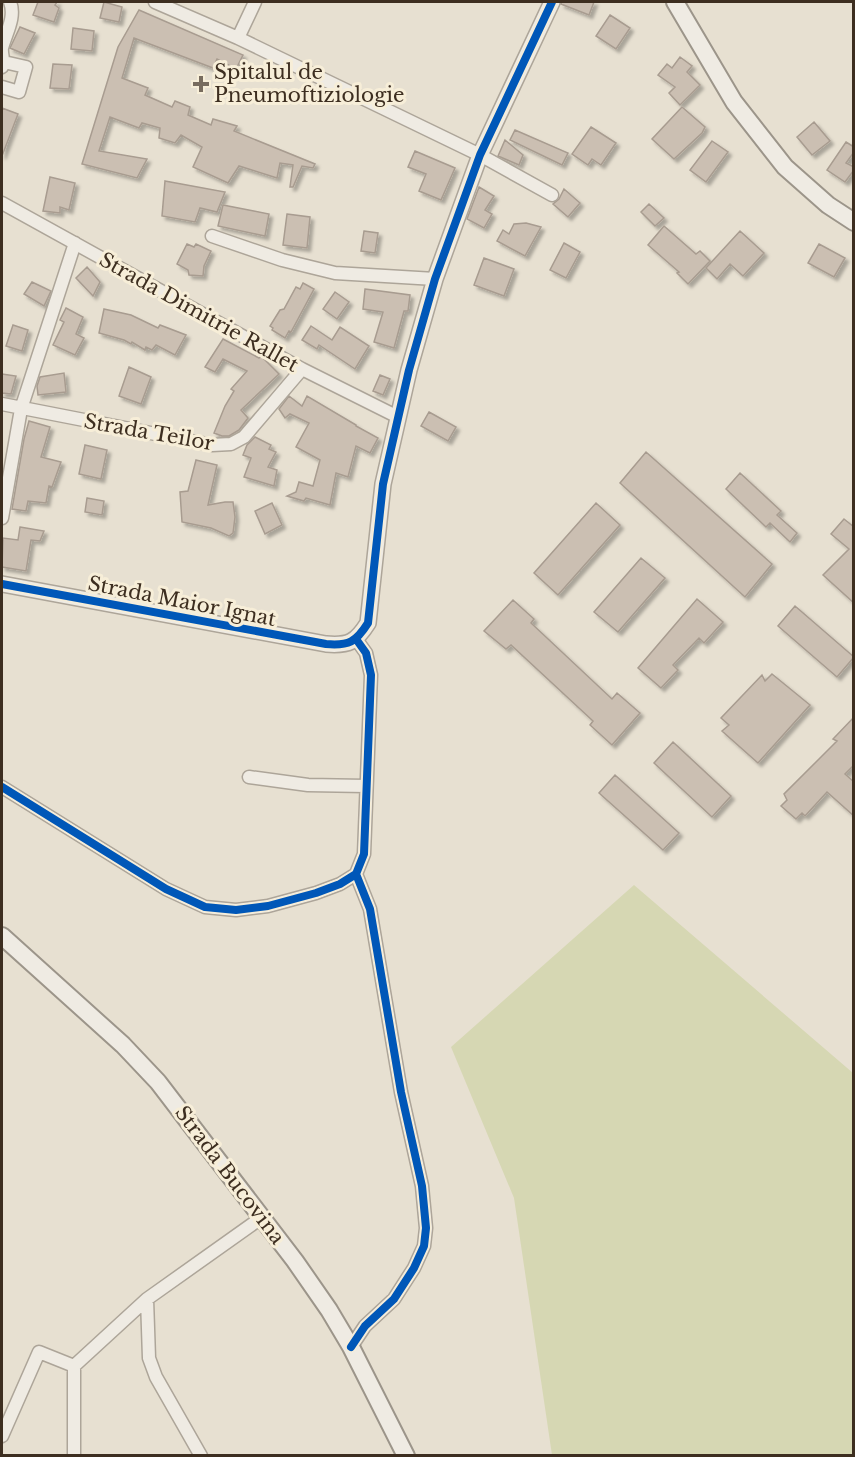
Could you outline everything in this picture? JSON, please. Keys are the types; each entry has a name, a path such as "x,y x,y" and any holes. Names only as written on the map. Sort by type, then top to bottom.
{"main road":[{"path":"675,2 734,102 785,167 828,205 854,222"},
{"name":"Strada Bucovina","path":"2,936 123,1045 158,1082 302,1271 351,1347 406,1455"}],"street":[{"path":"2,87 19,92 26,67 3,64 2,49 13,9 10,2"},
{"path":"155,2 238,38 480,155 552,195"},
{"path":"238,38 255,2"},
{"path":"2,787 166,889 205,907 236,910 268,906 316,893 340,884 356,874 364,854 371,675 366,653 356,639 368,623 383,484 398,417 435,279 480,155 552,2"},
{"name":"Strada Dimitrie Rallet","path":"2,203 302,369 398,417"},
{"path":"212,236 282,260 335,273 435,279"},
{"path":"2,519 21,409 75,243"},
{"name":"Strada Teilor","path":"2,404 212,445 231,444 244,436 302,369"},
{"name":"Strada Maior Ignat","path":"2,584 326,644 343,646 356,639"},
{"path":"249,777 308,785 366,786"},
{"path":"351,1347 365,1326 394,1299 414,1268 424,1246 426,1228 422,1186 401,1092 370,909 356,874"},
{"path":"74,1455 74,1366 147,1299 261,1218"},
{"path":"147,1299 149,1358 156,1377 201,1455"},
{"path":"2,1436 39,1352 74,1366"}],"green space":[{"path":"634,885 853,1073 853,1455 552,1455 514,1198 451,1047"}],"building":[{"path":"38,2 57,2 55,5 59,8 54,22 33,15"},
{"path":"104,2 122,7 119,22 100,18"},
{"path":"562,2 594,2 589,15 561,4"},
{"path":"139,10 243,55 236,69 217,59 213,68 134,38 122,78 148,88 145,95 172,107 175,101 190,107 188,115 211,125 213,119 237,126 234,131 315,164 313,168 302,166 293,187 290,187 293,165 280,163 277,178 239,166 228,183 193,167 202,147 181,135 175,143 159,138 160,128 142,123 139,128 110,117 99,151 147,159 137,178 82,164 118,47"},
{"path":"610,15 630,28 616,49 596,36"},
{"path":"20,27 35,33 24,54 10,48"},
{"path":"73,28 94,31 92,51 71,49"},
{"path":"680,57 692,66 687,72 700,85 680,105 669,93 675,87 658,75 667,64 672,68"},
{"path":"53,64 72,65 69,89 50,88"},
{"path":"682,107 705,127 702,133 674,159 652,139"},
{"path":"2,108 18,114 2,156"},
{"path":"814,122 830,141 812,155 797,137"},
{"path":"591,127 616,143 601,165 592,159 588,165 572,154"},
{"path":"515,130 568,153 562,165 510,140"},
{"path":"505,140 523,155 519,165 498,156"},
{"path":"712,141 728,152 706,182 690,170"},
{"path":"846,142 854,147 854,152 846,163 854,167 854,170 845,182 827,170"},
{"path":"415,151 455,168 441,200 419,191 426,174 408,167"},
{"path":"50,177 75,183 69,210 60,207 60,213 43,211"},
{"path":"165,181 225,192 217,212 200,208 195,222 162,216"},
{"path":"479,187 494,196 485,210 492,214 484,228 467,219"},
{"path":"564,189 580,203 568,217 553,204 559,199"},
{"path":"649,204 664,218 655,226 641,212"},
{"path":"223,205 269,214 265,236 218,226"},
{"path":"287,214 310,217 307,248 283,245"},
{"path":"526,223 541,227 525,256 497,241 503,230 509,234 514,224"},
{"path":"664,226 696,254 700,251 710,261 688,284 677,273 679,272 648,245"},
{"path":"364,231 378,233 375,253 361,251"},
{"path":"740,231 764,253 743,276 730,264 717,279 706,268"},
{"path":"564,243 580,252 566,278 550,270"},
{"path":"187,244 194,247 196,244 211,251 204,266 203,276 189,275 188,270 177,264"},
{"path":"819,244 845,258 834,277 808,263"},
{"path":"484,258 514,269 504,296 474,285"},
{"path":"87,267 100,282 93,296 76,278"},
{"path":"32,282 51,291 44,306 24,294"},
{"path":"303,283 314,289 291,332 289,331 285,338 272,330 270,326 280,310 284,309 296,287 300,289"},
{"path":"365,289 410,295 408,311 404,311 394,348 374,342 383,312 363,309"},
{"path":"335,292 349,302 337,319 323,309"},
{"path":"66,308 83,317 76,334 84,338 75,355 53,345 64,322 60,320"},
{"path":"104,309 131,315 158,328 160,325 186,335 175,355 156,345 152,350 146,347 145,350 132,342 131,344 99,333"},
{"path":"13,325 28,330 22,351 6,346"},
{"path":"311,326 332,340 340,327 369,346 355,369 319,345 317,349 302,340"},
{"path":"223,339 259,358 261,356 279,374 241,410 248,418 239,430 229,436 214,433 234,391 231,389 247,371 223,359 215,372 205,367"},
{"path":"129,367 151,377 141,404 119,396"},
{"path":"64,373 66,392 38,395 37,386 40,377"},
{"path":"2,374 16,376 11,394 2,393"},
{"path":"380,375 390,379 383,395 373,391"},
{"path":"289,396 302,406 307,396 378,438 370,453 356,446 348,477 336,473 330,505 306,498 304,501 287,496 296,492 299,482 313,486 320,460 296,447 309,423 290,414 285,418 279,409"},
{"path":"429,412 456,427 448,441 421,426"},
{"path":"29,421 50,427 41,457 61,462 52,487 49,486 46,503 28,501 26,511 12,509"},
{"path":"255,437 271,445 269,449 276,452 268,467 277,470 274,486 244,477 251,458 243,455 247,445"},
{"path":"85,445 107,450 101,479 79,474"},
{"path":"646,452 772,564 745,597 620,483"},
{"path":"196,460 217,465 208,505 233,502 235,517 233,533 229,536 211,528 182,522 180,492 188,491"},
{"path":"740,473 781,511 777,515 797,533 790,542 770,523 766,527 726,489"},
{"path":"87,498 104,501 102,515 85,512"},
{"path":"272,503 282,525 265,534 255,511"},
{"path":"596,503 620,525 558,595 534,573"},
{"path":"844,519 854,527 854,603 823,575 849,549 831,534"},
{"path":"20,527 44,531 40,541 31,540 26,571 2,567 3,538 18,540"},
{"path":"641,558 665,578 618,632 594,612"},
{"path":"697,599 723,622 704,643 699,638 673,665 678,670 661,688 638,668"},
{"path":"513,600 534,619 531,623 612,699 617,693 640,713 612,745 590,725 593,721 511,645 506,649 484,631"},
{"path":"795,606 854,657 837,677 778,626"},
{"path":"772,674 810,705 758,763 722,731 729,725 721,718 762,675 765,681"},
{"path":"854,717 854,765 845,774 854,782 854,816 827,792 805,816 802,813 796,819 781,806 787,800 784,794 837,741 833,739"},
{"path":"673,742 731,796 712,817 654,763"},
{"path":"615,775 679,833 663,850 599,793"}],"cycle path":[{"path":"2,584 326,644 346,643 360,635 368,623 383,484 409,370 435,279 480,155 552,2"},
{"path":"2,787 166,889 205,907 236,910 268,906 340,884 356,874 364,854 371,675 366,653 356,639"},
{"path":"351,1347 365,1326 394,1299 414,1268 424,1246 426,1228 422,1186 401,1092 370,909 356,874"}],"place":[{"name":"Spitalul de Pneumoftiziologie","path":"201,84"}]}
